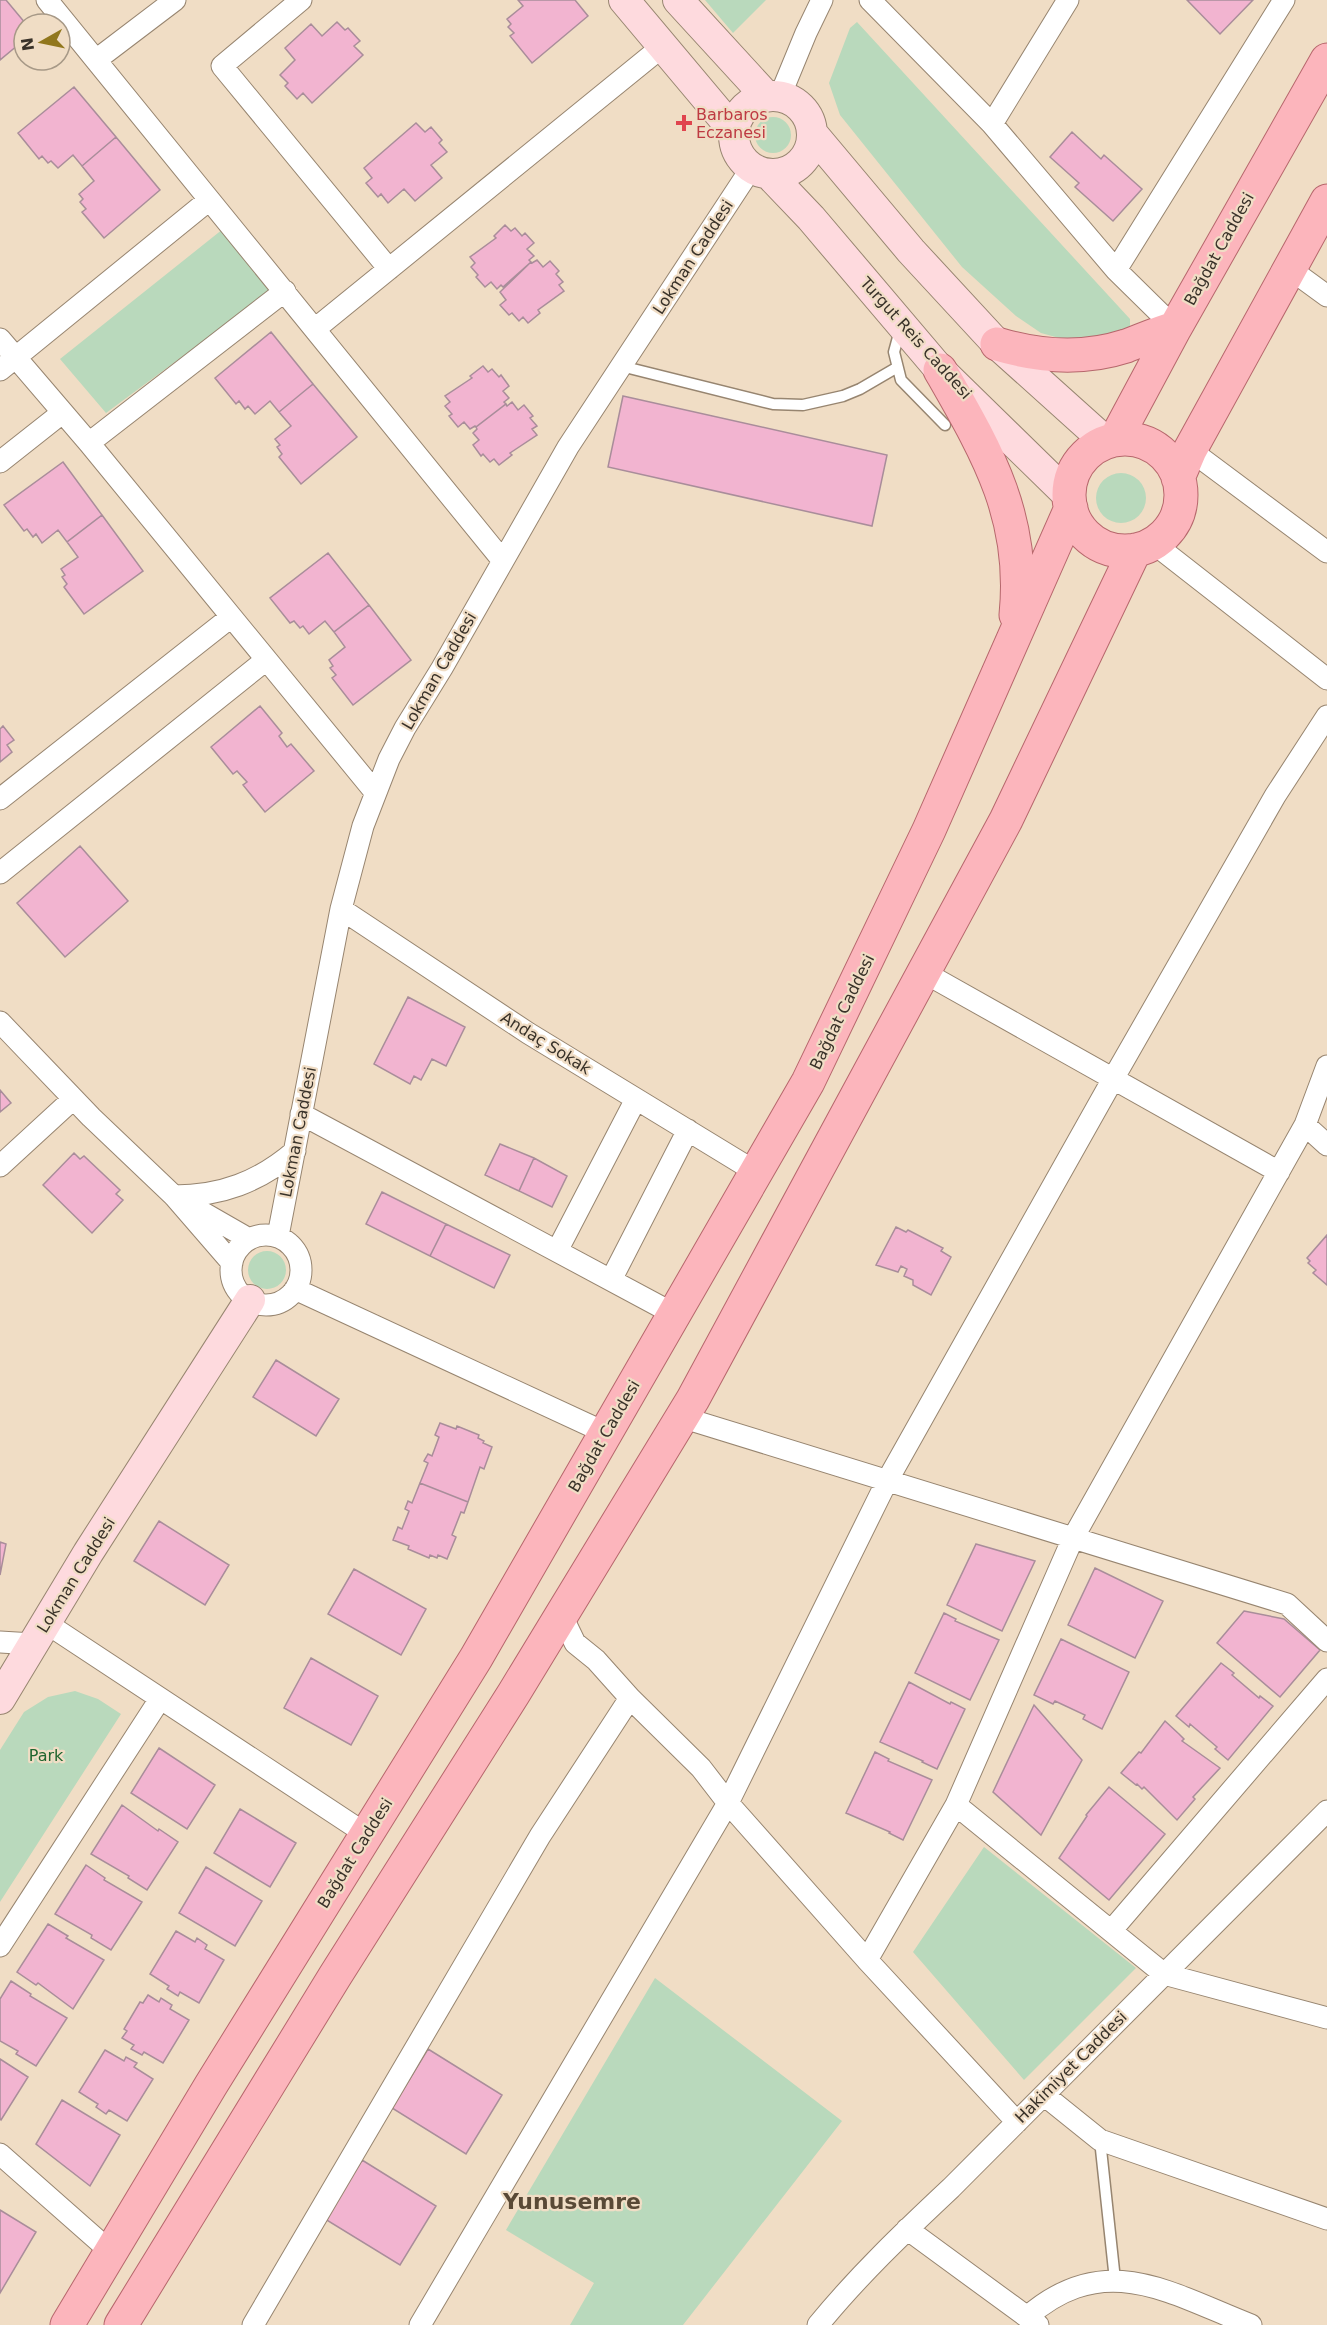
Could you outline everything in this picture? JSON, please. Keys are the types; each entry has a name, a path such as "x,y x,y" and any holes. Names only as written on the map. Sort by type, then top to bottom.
{"main road":[{"name":"Bağdat Caddesi","path":"1110,441 1327,60"},
{"path":"1184,464 1171,463 1153,447 1131,439 1110,441 1093,448 1075,469 1070,482 1070,502 1076,521 1094,542 1121,551 1144,547 1167,531 1177,515 1184,464 1327,201"},
{"path":"997,344 1039,354 1082,355 1126,345 1175,328"},
{"path":"940,370 986,453 1006,501 1014,538 1018,573 1018,597 1011,644"},
{"name":"Bağdat Caddesi","path":"67,2325 211,2085 476,1658 808,1082 870,956 947,790 1070,502"},
{"path":"121,2325 681,1417 925,973 1006,820 1144,547"}],"street":[{"path":"47,0 503,561"},
{"path":"96,60 175,0"},
{"path":"300,0 222,66 389,269"},
{"path":"624,0 734,131"},
{"path":"678,0 773,96 798,104 810,122 811,145 800,164 791,170 760,171 741,157 736,147 734,131 739,115 746,106 773,96 822,0"},
{"path":"870,0 992,124 1116,270 1175,328"},
{"path":"992,124 1068,0"},
{"path":"1116,270 1284,0"},
{"path":"315,329 663,46"},
{"path":"812,133 910,251 997,344 1110,441"},
{"name":"Turgut Reis Caddesi","path":"760,171 812,218 940,370 1070,502"},
{"name":"Lokman Caddesi","path":"278,1236 340,909 375,792 405,728 568,447 621,366 760,171"},
{"path":"8,364 209,200"},
{"path":"1290,269 1327,296"},
{"path":"89,443 285,291"},
{"path":"0,339 8,364 62,413 89,443 375,792"},
{"path":"0,462 62,413"},
{"path":"1184,464 1327,552"},
{"path":"1144,547 1327,679"},
{"path":"0,800 231,617"},
{"path":"0,873 266,660"},
{"path":"420,2325 728,1803 887,1480 1275,796 1327,716"},
{"name":"Andaç Sokak","path":"340,909 528,1033 756,1172"},
{"path":"925,973 1279,1172"},
{"path":"0,1022 73,1099 174,1196 232,1263"},
{"path":"867,1960 956,1805 1073,1538 1305,1125 1327,1066"},
{"path":"0,1166 73,1099"},
{"path":"557,1251 636,1099"},
{"path":"302,1114 675,1314"},
{"path":"1305,1125 1327,1145"},
{"path":"611,1280 688,1130"},
{"path":"174,1196 210,1194 244,1185 279,1165 294,1151"},
{"path":"174,1196 249,1239"},
{"path":"258,1235 278,1236 287,1241 299,1257 301,1277 296,1289 284,1300 265,1305 250,1300 239,1291 234,1282 232,1263 235,1253 249,1239 258,1235"},
{"path":"296,1289 606,1433"},
{"name":"Lokman Caddesi","path":"0,1699 88,1553 250,1300"},
{"path":"681,1417 1287,1604 1327,1641"},
{"path":"561,1614 575,1642 596,1660 630,1698 701,1768 728,1803 867,1960 1017,2122"},
{"path":"0,1642 39,1634 160,1699 366,1834"},
{"path":"1111,1931 1327,1679"},
{"path":"253,2325 540,1836 630,1698"},
{"path":"0,1946 160,1699"},
{"path":"956,1805 1164,1974 1327,2018"},
{"name":"Hakimiyet Caddesi","path":"818,2325 865,2271 951,2188 1327,1811"},
{"path":"1044,2095 1100,2140 1327,2219"},
{"path":"0,2154 111,2252"},
{"path":"907,2229 1033,2321 1053,2297 1068,2289 1084,2284 1115,2280 1147,2284 1251,2325"}],"lane":[{"path":"901,324 894,352 896,368 906,387 945,425"},
{"path":"621,366 773,404 803,405 843,396 896,368"},
{"path":"1100,2140 1115,2280"}],"green space":[{"path":"705,0 766,0 733,33"},
{"path":"857,22 1130,319 1130,329 1081,344 1041,333 1016,316 962,267 840,115 829,83 850,28"},
{"path":"773,117 786,122 791,135 786,148 773,153 760,148 755,135 760,122"},
{"path":"223,229 271,291 106,413 60,359"},
{"path":"1121,473 1139,480 1146,498 1139,516 1121,523 1103,516 1096,498 1103,480"},
{"path":"267,1251 280,1257 286,1270 280,1283 267,1289 254,1283 248,1270 254,1257"},
{"name":"Park","path":"75,1691 98,1699 121,1714 0,1902 0,1750 24,1712 48,1697"},
{"path":"984,1847 1136,1968 1024,2080 913,1952"},
{"path":"655,1978 842,2121 683,2325 570,2325 594,2283 506,2230"}],"building":[{"path":"0,0 6,0 16,12 12,12 12,50 0,60"},
{"path":"518,0 575,0 588,16 532,63 510,36 514,33 508,27 511,24 507,19 523,6"},
{"path":"1187,0 1253,0 1220,34"},
{"path":"337,22 345,30 348,28 360,41 354,46 363,55 312,103 303,93 297,99 285,86 288,83 280,75 295,60 285,48 311,24 322,36"},
{"path":"74,87 116,137 82,166 73,155 58,168 51,161 48,163 42,156 39,159 18,133"},
{"path":"416,123 425,132 431,127 442,140 439,143 447,152 431,165 442,178 415,201 404,189 388,203 381,194 378,197 366,183 372,178 364,168"},
{"path":"1072,132 1101,159 1104,155 1142,189 1113,221 1075,187 1079,183 1050,157"},
{"path":"116,137 160,190 104,238 82,212 86,209 80,202 83,199 79,194 94,181 82,166"},
{"path":"505,225 511,231 515,228 522,236 525,233 534,243 527,249 534,256 529,260 531,262 503,287 501,285 497,289 491,282 485,287 471,267 475,263 470,257 496,238 494,236"},
{"path":"537,260 543,267 550,261 559,271 556,274 563,282 559,285 564,291 538,310 540,313 528,323 523,317 519,321 512,313 509,315 500,305 506,300 500,292 531,262"},
{"path":"271,332 313,384 279,412 270,401 255,414 248,406 245,409 239,401 236,404 215,378"},
{"path":"483,366 488,372 492,369 499,377 501,375 509,386 503,391 509,398 504,402 506,404 476,427 470,429 464,422 458,427 449,416 452,414 445,406 450,402 445,396 472,378 470,376"},
{"path":"313,384 357,437 301,484 279,457 282,454 277,447 280,445 275,439 291,426 279,412"},
{"path":"623,396 887,455 872,526 608,467"},
{"path":"512,402 518,410 524,405 533,416 530,418 537,426 532,429 537,435 510,453 512,455 499,465 494,459 490,462 483,454 481,456 473,445 479,440 473,433 476,427"},
{"path":"63,462 102,515 67,542 58,530 42,543 36,534 33,537 27,529 24,531 4,505"},
{"path":"102,515 143,571 84,614 64,587 67,584 62,577 65,575 61,569 78,557 67,542"},
{"path":"328,553 369,605 334,632 325,621 309,634 303,626 300,628 294,621 290,623 270,598"},
{"path":"369,605 411,660 353,705 332,678 336,675 330,668 333,666 329,660 345,647 334,632"},
{"path":"260,706 282,733 279,736 287,747 291,744 314,771 265,812 243,785 247,782 237,771 233,774 211,747"},
{"path":"3,726 14,740 7,745 12,752 0,762 0,729"},
{"path":"80,846 128,901 65,957 17,903"},
{"path":"408,997 465,1027 446,1066 432,1059 421,1080 414,1076 410,1084 374,1064"},
{"path":"0,1090 11,1103 0,1112"},
{"path":"500,1144 534,1158 519,1191 485,1175"},
{"path":"74,1153 80,1159 84,1156 120,1190 116,1194 123,1200 92,1233 43,1185"},
{"path":"534,1158 567,1176 552,1207 519,1191"},
{"path":"382,1192 446,1224 430,1256 366,1224"},
{"path":"446,1224 510,1255 494,1288 430,1256"},
{"path":"896,1227 906,1232 908,1230 943,1248 941,1251 951,1257 931,1295 913,1285 913,1280 904,1276 907,1269 901,1266 898,1272 876,1265"},
{"path":"1327,1235 1327,1285 1313,1273 1316,1270 1308,1263 1310,1261 1307,1258"},
{"path":"276,1360 339,1399 316,1436 253,1397"},
{"path":"440,1423 456,1429 457,1426 479,1435 478,1438 484,1441 483,1443 492,1447 484,1469 480,1467 468,1502 420,1483 428,1463 424,1461 428,1454 432,1456 439,1437 435,1435"},
{"path":"420,1483 468,1502 464,1513 461,1512 452,1535 456,1537 447,1559 438,1555 437,1558 430,1555 429,1558 393,1540 398,1527 402,1529 409,1511 405,1509 408,1501 412,1503"},
{"path":"159,1521 229,1565 205,1605 134,1561"},
{"path":"0,1542 6,1544 0,1575"},
{"path":"976,1544 1035,1561 1002,1631 947,1605"},
{"path":"1095,1568 1163,1601 1135,1658 1068,1625"},
{"path":"354,1569 426,1609 401,1655 328,1614"},
{"path":"1244,1611 1284,1619 1320,1650 1280,1697 1217,1643"},
{"path":"944,1613 956,1619 955,1621 999,1640 970,1700 915,1673"},
{"path":"1061,1639 1129,1672 1102,1729 1083,1719 1085,1715 1055,1701 1053,1704 1034,1695"},
{"path":"311,1658 378,1696 351,1745 284,1708"},
{"path":"1221,1663 1259,1698 1260,1696 1273,1706 1228,1760 1215,1749 1217,1747 1190,1724 1189,1727 1176,1716"},
{"path":"909,1682 950,1704 951,1702 965,1709 937,1769 880,1742"},
{"path":"1034,1705 1082,1760 1041,1835 993,1792"},
{"path":"1165,1721 1184,1739 1182,1741 1220,1768 1193,1797 1195,1799 1177,1820 1144,1787 1142,1789 1121,1773 1139,1752 1141,1753"},
{"path":"159,1748 215,1785 187,1829 131,1793"},
{"path":"875,1752 889,1759 888,1761 932,1780 903,1840 846,1813"},
{"path":"1109,1787 1165,1834 1109,1900 1059,1858 1086,1815"},
{"path":"122,1805 158,1831 159,1829 178,1842 147,1890 128,1878 129,1876 91,1854"},
{"path":"240,1809 296,1843 270,1887 214,1853"},
{"path":"86,1865 105,1878 104,1880 142,1902 111,1950 91,1938 92,1935 55,1914"},
{"path":"206,1867 262,1901 235,1946 179,1913"},
{"path":"48,1924 68,1936 66,1938 104,1960 73,2009 38,1983 36,1985 17,1972"},
{"path":"176,1931 195,1942 197,1938 207,1945 205,1949 224,1960 199,2003 180,1992 178,1996 167,1989 169,1986 150,1974"},
{"path":"11,1981 31,1994 30,1996 67,2018 36,2066 16,2054 18,2051 0,2041 0,1999"},
{"path":"148,1995 159,2002 161,1998 172,2005 170,2009 189,2020 163,2063 144,2052 142,2055 131,2049 134,2045 122,2038 127,2031 124,2029 140,2002 143,2003"},
{"path":"428,2049 502,2095 466,2154 392,2108"},
{"path":"105,2050 124,2061 126,2057 137,2063 134,2067 153,2079 127,2121 109,2110 106,2114 96,2107 98,2104 79,2092"},
{"path":"0,2059 28,2077 1,2120 0,2119"},
{"path":"62,2100 120,2135 90,2186 36,2144"},
{"path":"362,2160 436,2206 400,2265 325,2219"},
{"path":"0,2210 36,2232 0,2293"}],"place":[{"name":"Barbaros Eczanesi","path":"684,123"}],"district":[{"name":"Yunusemre","path":"572,2201"}]}
